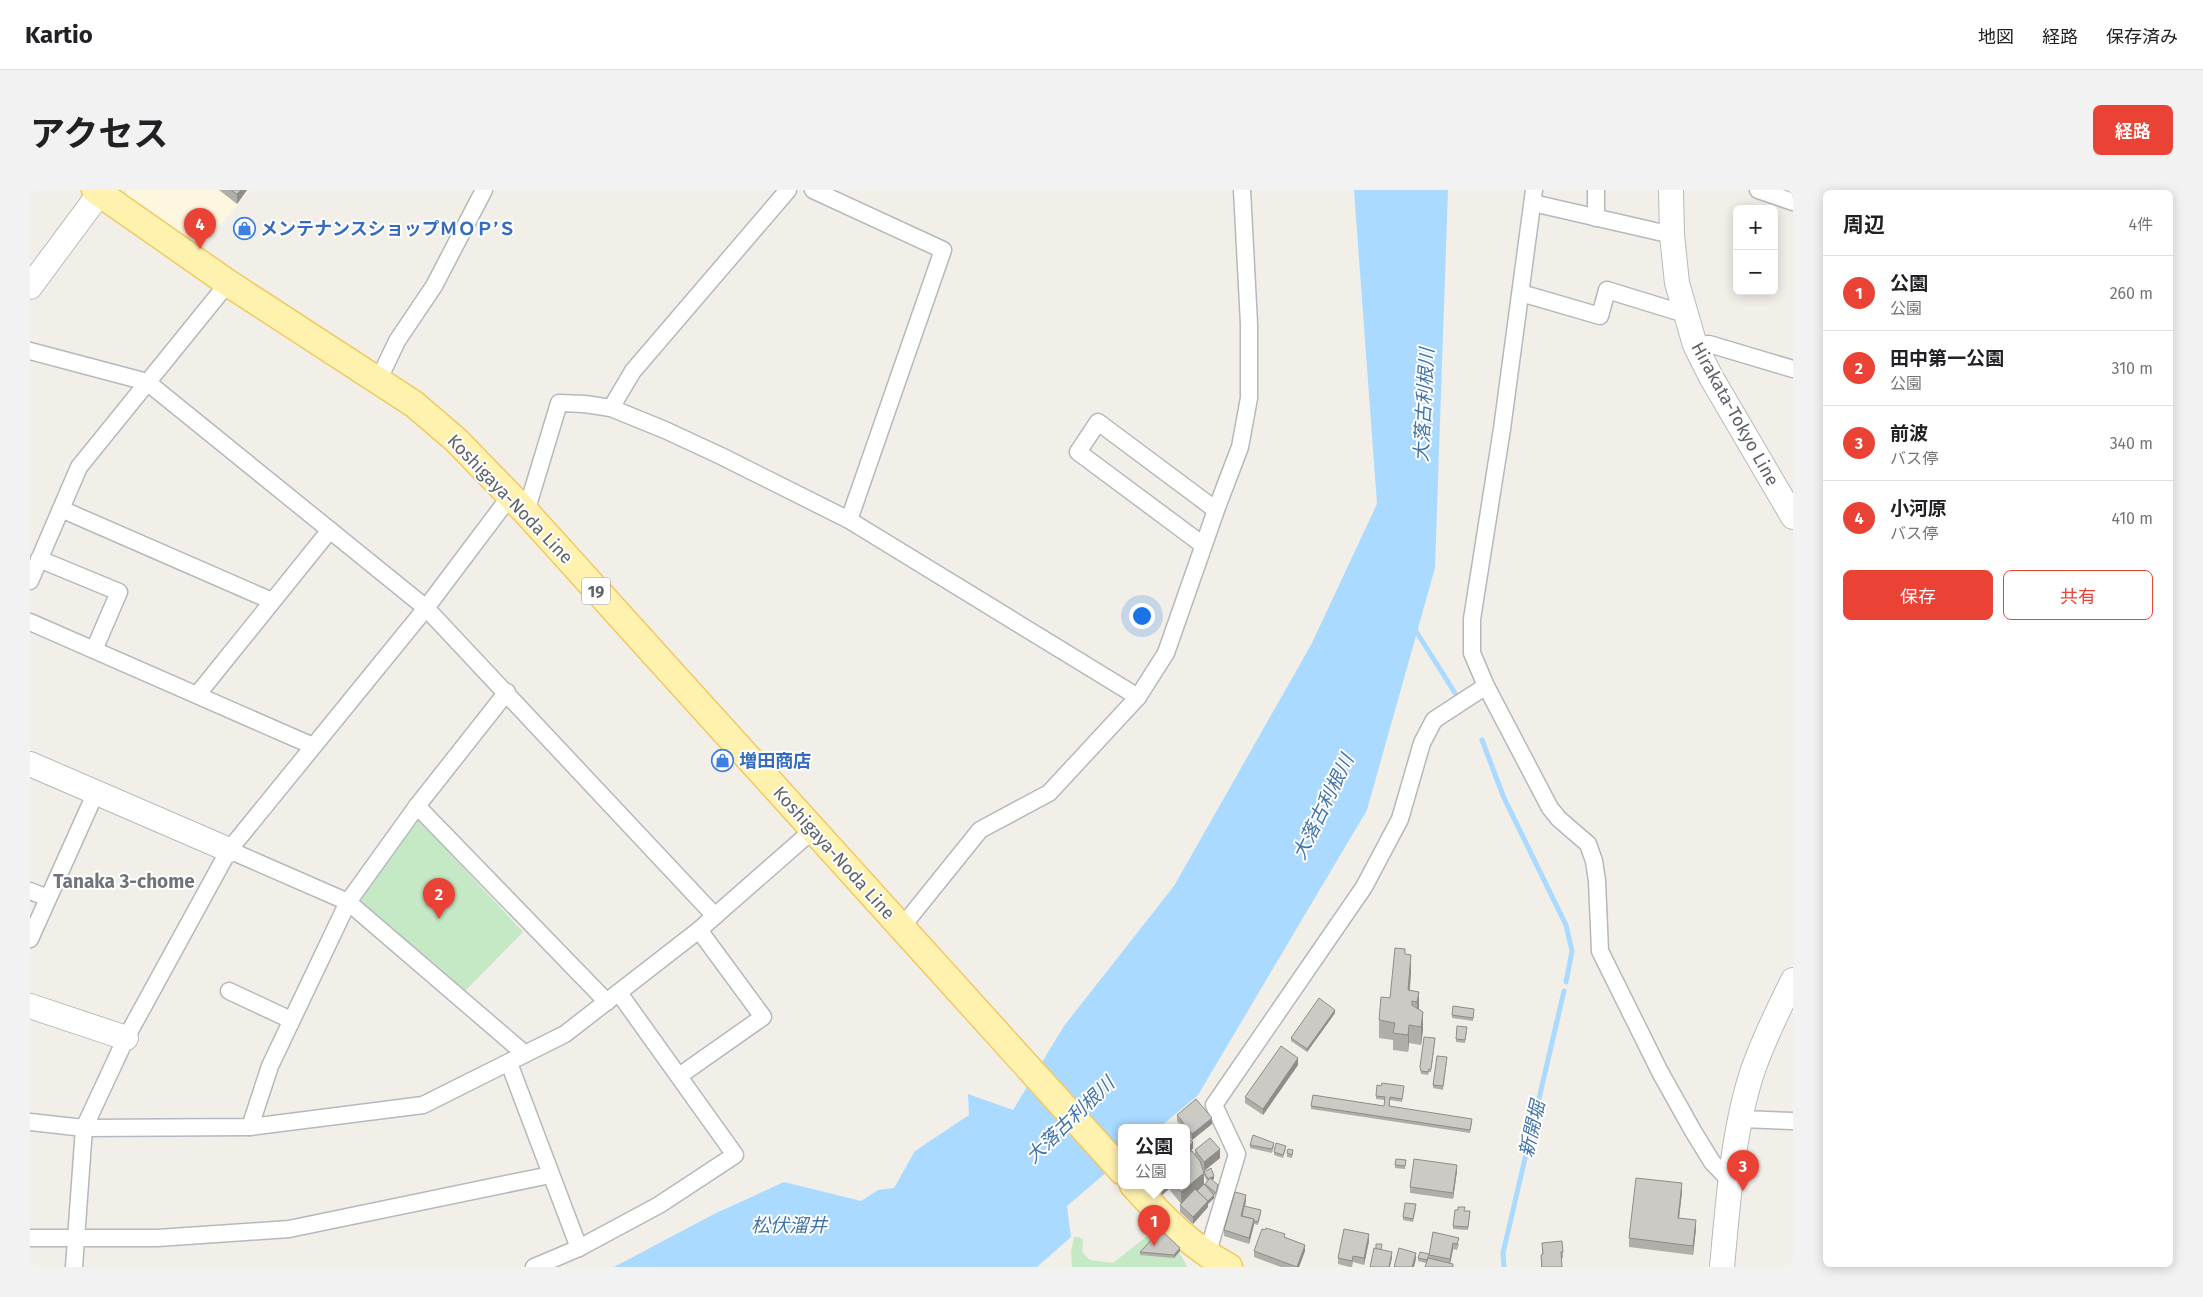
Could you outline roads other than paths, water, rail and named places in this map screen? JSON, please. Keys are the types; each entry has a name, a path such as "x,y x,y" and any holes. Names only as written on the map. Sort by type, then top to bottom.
{"main road":[{"name":"Hirakata-Tokyo Line","path":"1671,190 1672,235 1677,283 1695,345 1711,377 1793,517"},
{"name":"Koshigaya-Noda Line","path":"99,191 228,283 414,404 456,440 518,504 1118,1167"},
{"path":"30,287 99,191"},
{"path":"30,764 229,850"},
{"path":"1722,1267 1740,1120 1754,1068 1775,1015 1793,980"},
{"path":"30,1006 126,1038"},
{"name":"Koshigaya-Noda Line","path":"1138,1189 1181,1235 1213,1263"}],"street":[{"path":"378,381 397,341 434,286 484,190"},
{"path":"611,408 633,371 788,190"},
{"path":"813,190 943,250 850,520"},
{"path":"902,928 980,830 1048,794 1138,697 1166,653 1240,447 1249,398 1249,324 1242,190"},
{"path":"1596,190 1596,218"},
{"path":"1758,190 1793,202"},
{"path":"1672,235 1596,218 1534,197 1472,619 1472,653 1486,686 1550,808 1559,819 1588,844 1594,861 1600,951 1660,1072 1692,1131 1712,1162 1731,1182"},
{"path":"30,581 79,467 228,283"},
{"path":"1521,293 1600,316 1607,290 1685,314"},
{"path":"1695,345 1709,344 1793,369"},
{"path":"30,351 147,382 426,608 507,692 715,916"},
{"path":"74,1267 84,1128 126,1038 229,850 426,608 518,504 559,403 611,408 721,456 850,520 1138,697"},
{"path":"1204,545 1078,452 1098,422 1216,510"},
{"path":"61,509 272,602"},
{"path":"197,695 330,530"},
{"path":"39,559 119,592 94,650"},
{"path":"30,622 312,746"},
{"path":"1213,1263 1237,1154 1214,1105 1364,887 1400,820 1422,743 1434,720 1486,686"},
{"path":"250,1127 270,1066 348,902 417,806 507,692"},
{"path":"30,939 96,792"},
{"path":"417,806 613,997 679,1076 735,1155 659,1206 579,1248 534,1267"},
{"path":"30,1122 84,1128 250,1127 423,1105 565,1034 699,930 813,830"},
{"path":"229,850 348,902 525,1054"},
{"path":"30,891 48,898"},
{"path":"679,1076 763,1016 699,930"},
{"path":"229,991 291,1020"},
{"path":"509,1063 579,1248"},
{"path":"1740,1120 1793,1121"},
{"path":"30,1238 76,1236 158,1238 289,1229 550,1175"}],"water":[{"path":"1354,190 1448,190 1435,568 1367,810 1198,1095 1164,1124 1118,1124 1118,1163 1067,1206 1071,1237 1037,1267 614,1267 714,1214 784,1182 861,1201 878,1190 894,1188 915,1151 969,1115 968,1094 1013,1110 1064,1026 1174,886 1311,645 1377,504"}],"waterway":[{"path":"1414,628 1455,693"},
{"name":"新開堀","path":"1482,740 1504,798 1566,925 1572,951 1566,982"},
{"name":"新開堀","path":"1504,1267 1503,1253 1564,991"}],"place":[{"name":"メンテナンスショップＭＯＰ’Ｓ","path":"244,229"},
{"name":"小河原","path":"200,249"},
{"name":"増田商店","path":"723,761"},
{"name":"田中第一公園","path":"439,919"},
{"name":"前波","path":"1743,1191"},
{"name":"公園","path":"1154,1246"}],"district":[{"name":"Tanaka 3-chome","path":"124,881"}],"water label":[{"name":"大落古利根川","path":"1424,405"},
{"name":"大落古利根川","path":"1323,807"},
{"name":"大落古利根川","path":"1070,1120"},
{"name":"松伏溜井","path":"789,1225"}]}
